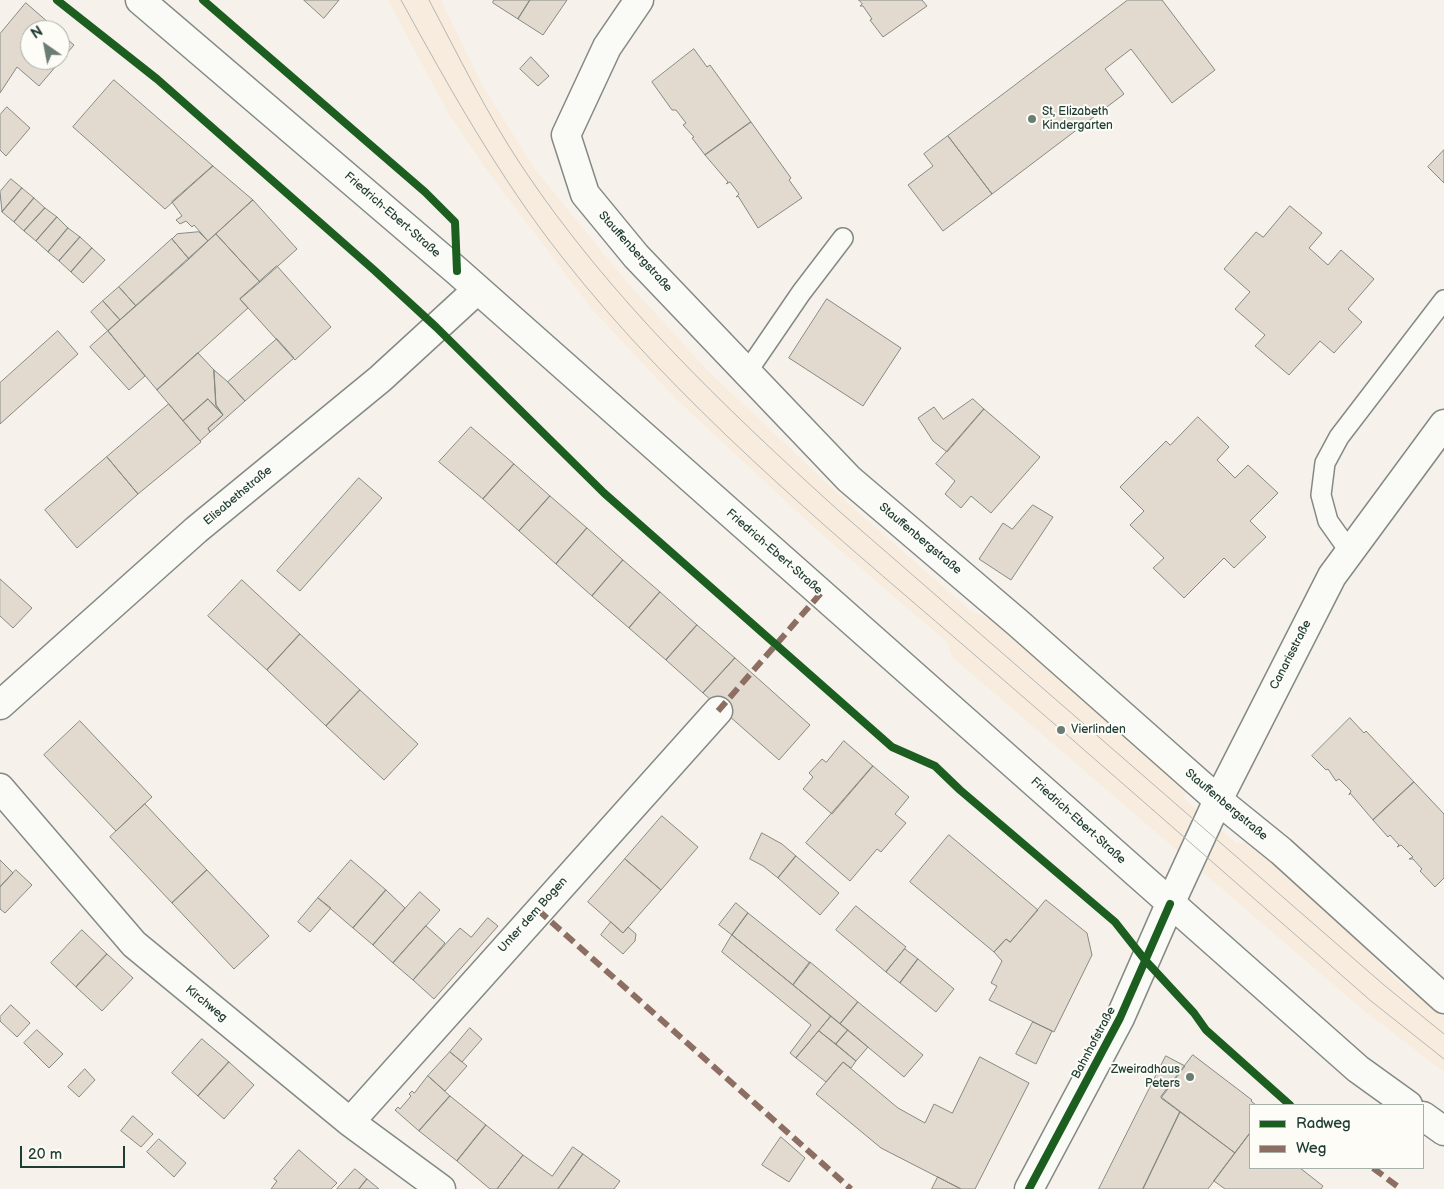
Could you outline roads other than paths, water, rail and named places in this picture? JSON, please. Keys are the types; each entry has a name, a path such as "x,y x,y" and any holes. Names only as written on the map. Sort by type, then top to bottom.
{"street":[{"name":"Friedrich-Ebert-Straße","path":"140,0 224,70 477,290 1358,1069 1407,1104"},
{"name":"Stauffenbergstraße","path":"639,0 608,47 566,135 585,194 636,256 849,479 1018,623 1218,800 1281,851 1444,998"},
{"name":"Elisabethstraße","path":"0,704 196,530 380,379 477,290"},
{"name":"Canarisstraße","path":"1170,904 1218,800 1332,576 1444,424"},
{"name":"Unter dem Bogen","path":"350,1122 718,711"},
{"name":"Kirchweg","path":"0,788 134,944 350,1122 442,1189"},
{"name":"Bahnhofstraße","path":"1036,1187 1120,1018 1170,904"},
{"path":"1424,1117 1444,1131"}],"lane":[{"path":"747,372 801,293 843,238"},
{"path":"1350,552 1328,521 1321,494 1325,463 1339,437 1444,300"}],"tram line":[{"path":"401,0 476,132 539,227 606,311 702,412 752,460 856,553 1371,1001 1444,1059"},
{"path":"429,0 497,127 557,216 631,306 711,391 839,511 1384,985 1444,1034"}],"place":[{"name":"St, Elizabeth Kindergarten","path":"1032,119"},
{"name":"Vierlinden","path":"1061,730"},
{"name":"Zweiradhaus Peters","path":"1190,1077"}]}
